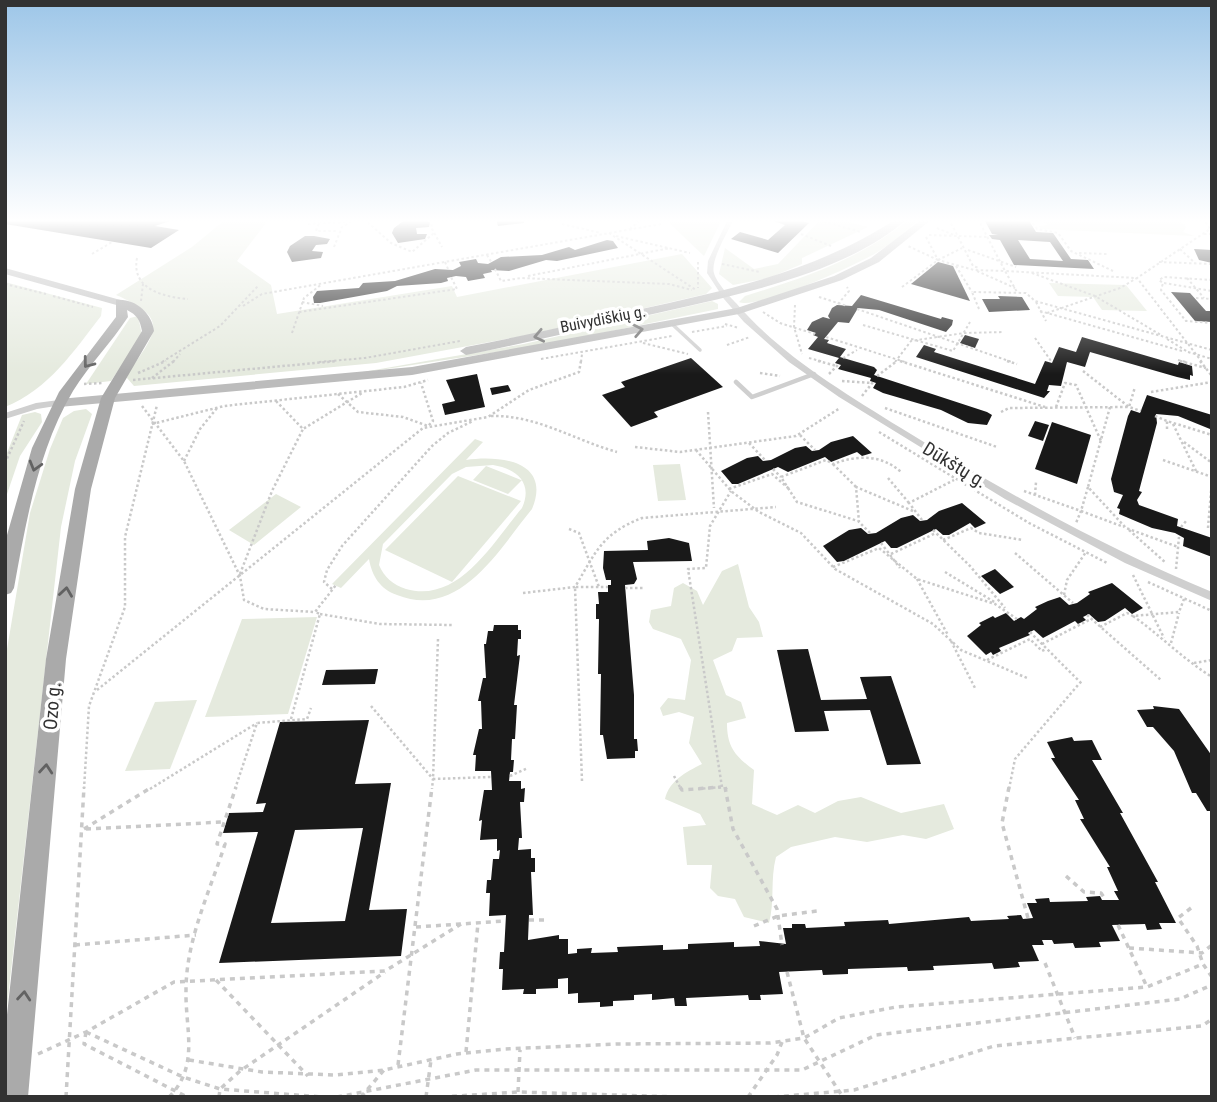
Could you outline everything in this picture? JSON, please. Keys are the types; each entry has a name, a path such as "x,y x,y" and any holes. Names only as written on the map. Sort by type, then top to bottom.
{"main road":[{"name":"Buivydiškių g.","path":"305,380 502,344 725,294 801,270"},
{"name":"Buivydiškių g.","path":"60,403 412,371 739,311 838,278 851,270"},
{"path":"5,271 77,288 120,303 122,317 60,403 40,447 12,545 5,588"},
{"name":"Ozo g.","path":"13,1097 56,659 83,489 108,398 148,331 145,317 140,311 120,303"}],"street":[{"name":"Dūkštų g.","path":"710,270 739,311 814,374 969,475 1025,507 1212,597"},
{"path":"5,416 36,405 60,403"}],"lane":[{"path":"671,324 700,350"},
{"path":"736,382 752,397 814,374"}],"path":[{"path":"133,270 134,276 143,284 170,298 188,299"},
{"path":"243,306 262,294 395,270"},
{"path":"496,270 501,281 560,270"},
{"path":"666,270 696,290"},
{"path":"696,290 698,270"},
{"path":"755,270 767,273"},
{"path":"902,287 925,270"},
{"path":"959,270 979,309"},
{"path":"975,270 1015,288"},
{"path":"994,270 1137,278 1212,376"},
{"path":"1047,313 1120,288 1147,270"},
{"path":"1005,271 1017,292"},
{"path":"1030,272 1096,296 1188,352"},
{"path":"299,312 457,289 452,277"},
{"path":"1212,280 1161,277 1161,290 1186,321 1212,323"},
{"path":"522,278 669,285 696,290"},
{"path":"1187,278 1204,298"},
{"path":"292,333 302,302 323,283"},
{"path":"1163,283 1212,291"},
{"path":"141,301 143,284"},
{"path":"132,375 180,354 228,321 258,286"},
{"path":"838,303 849,291 846,287"},
{"path":"682,293 696,290"},
{"path":"972,292 1030,294 1046,321"},
{"path":"819,297 847,306"},
{"path":"1196,298 1212,299"},
{"path":"1035,301 1212,350"},
{"path":"302,302 330,307"},
{"path":"795,305 794,327 802,356 838,365 828,375"},
{"path":"857,309 1017,364"},
{"path":"1040,311 1212,359"},
{"path":"766,315 815,334"},
{"path":"863,326 953,351 970,323"},
{"path":"538,359 582,354 731,325"},
{"path":"877,376 898,360 911,341 964,333 1004,332"},
{"path":"727,345 751,337"},
{"path":"826,337 1045,407"},
{"path":"1035,338 1051,361"},
{"path":"127,381 365,358 462,341"},
{"path":"640,342 688,354"},
{"path":"843,358 857,350"},
{"path":"151,379 166,370 180,354"},
{"path":"488,416 529,390 579,372 582,354"},
{"path":"1178,360 1206,368"},
{"path":"1083,371 1129,407"},
{"path":"760,373 787,377"},
{"path":"152,424 217,407 366,391 432,379"},
{"path":"835,380 872,382 861,398"},
{"path":"1151,392 1212,382"},
{"path":"94,692 428,426 433,421 421,383"},
{"path":"1056,407 1065,383 1076,384 1101,441"},
{"path":"1129,407 1135,387"},
{"path":"240,576 272,491 303,429 366,391"},
{"path":"338,394 358,412 403,418 428,426 509,414 556,428 617,452"},
{"path":"276,401 303,429"},
{"path":"5,463 24,420 36,405"},
{"path":"141,405 152,424 184,461 240,576 244,600 264,609 314,612 380,624 452,625"},
{"path":"635,447 680,452 800,434 843,406"},
{"path":"879,406 996,447"},
{"path":"184,461 200,429 217,407"},
{"path":"1001,412 1009,408 1045,407 1129,407 1141,411"},
{"path":"1074,525 1081,511 1110,407"},
{"path":"708,412 711,470 716,500 706,535 706,568 688,569 733,829 777,909 782,945"},
{"path":"1155,416 1212,435"},
{"path":"332,589 324,582 326,572 353,533 394,491 414,463 450,432 479,418"},
{"path":"1167,421 1167,429"},
{"path":"1173,423 1196,471"},
{"path":"66,1097 72,1037 89,706 125,607 125,537 152,424"},
{"path":"800,434 815,450"},
{"path":"1181,440 1212,463"},
{"path":"749,443 765,460"},
{"path":"695,450 730,490 759,512 801,533 833,567 933,624 961,650 1027,678"},
{"path":"833,464 857,456 892,464 901,472"},
{"path":"781,477 825,459 856,487 913,511"},
{"path":"1163,460 1212,479 1208,528"},
{"path":"773,469 797,502 859,522 870,533"},
{"path":"714,511 730,490 772,474 788,488"},
{"path":"888,478 922,520"},
{"path":"909,503 954,480"},
{"path":"1035,495 1036,482"},
{"path":"856,487 859,522"},
{"path":"1088,487 1126,528 1176,572 1180,537"},
{"path":"1023,491 1178,547"},
{"path":"582,781 575,587 602,541 626,523 641,517 714,511 759,512 776,507"},
{"path":"1181,527 1187,520"},
{"path":"943,540 971,528 979,533 1023,540"},
{"path":"569,529 579,533 599,587"},
{"path":"891,554 934,531 970,566 1003,608"},
{"path":"881,543 900,568"},
{"path":"833,567 879,548 900,568 917,579 1003,608"},
{"path":"1064,595 1067,580 1086,552"},
{"path":"1015,553 1073,603"},
{"path":"945,572 1017,619"},
{"path":"1133,575 1165,640"},
{"path":"917,579 975,688"},
{"path":"314,612 336,585"},
{"path":"523,593 575,587 608,587"},
{"path":"625,588 644,588"},
{"path":"1171,643 1184,599"},
{"path":"1133,616 1180,612"},
{"path":"1100,627 1127,613 1171,643 1180,657 1194,663 1212,677"},
{"path":"290,720 320,614"},
{"path":"1087,615 1161,680"},
{"path":"1042,645 1091,619"},
{"path":"1028,918 1002,823 1015,759 1081,685 1030,632"},
{"path":"398,1067 433,779 438,639"},
{"path":"985,661 1030,639 1042,651 1046,649"},
{"path":"1194,663 1212,660"},
{"path":"371,706 433,779"},
{"path":"83,830 257,723 307,719 311,708"},
{"path":"169,1097 177,1091 189,1060 186,980 196,935 225,844 217,844 257,723"},
{"path":"510,776 527,768"},
{"path":"433,779 491,776"},
{"path":"674,776 682,790 726,787"},
{"path":"83,830 224,822"},
{"path":"1066,876 1084,892 1101,893 1106,900"},
{"path":"1191,908 1178,918 1188,937 1202,953 1203,964 1212,977"},
{"path":"754,926 778,916 817,911"},
{"path":"529,920 550,920"},
{"path":"416,927 505,921"},
{"path":"466,1053 478,923"},
{"path":"219,1097 220,1089 240,1071 385,971 412,957 461,924"},
{"path":"1118,925 1147,987"},
{"path":"75,945 196,935"},
{"path":"1129,948 1202,953 1212,945"},
{"path":"1045,963 1075,1038"},
{"path":"189,1060 240,1071 308,1076 384,1070 466,1053 520,1049 782,1042 804,1038 839,1018 896,1007 1147,987 1203,964"},
{"path":"18,1064 86,1032 174,982 385,971"},
{"path":"787,972 804,1038 843,1097"},
{"path":"215,979 308,1076"},
{"path":"337,1097 428,1077 476,1070 802,1070 876,1035 1180,999 1212,985"},
{"path":"775,1097 854,1090 995,1046 1202,1026 1212,1019"},
{"path":"86,1032 183,1077 220,1089 322,1097"},
{"path":"86,1032 83,1044 187,1097"},
{"path":"748,1097 764,1070 779,1056 782,1042"},
{"path":"518,1092 520,1049"},
{"path":"426,1097 431,1059"},
{"path":"362,1097 384,1070"},
{"path":"442,1097 518,1092 680,1097"}],"shaded area":[{"path":"155,270 250,270 271,285 277,314 452,286 457,297 596,270 696,270 712,288 706,294 528,335 376,363 134,386 127,378 128,373 146,347 153,328 145,311 116,295"},
{"path":"720,270 787,270 769,278 733,285 719,274"},
{"path":"819,270 841,270 766,299 750,303 739,302 745,296"},
{"path":"5,282 102,308 101,316 59,368 35,390 5,407"},
{"path":"1049,283 1126,285 1147,311 1102,310 1093,297 1058,296"},
{"path":"712,301 718,304 718,309 549,344 334,377 524,344"},
{"path":"138,316 142,335 111,381 86,384 130,318"},
{"path":"86,409 92,414 75,461 61,527 5,1025 5,661 30,513 50,449 63,418 74,411"},
{"path":"35,412 41,414 42,422 20,456 5,500 5,458 22,415"},
{"path":"475,439 483,442 466,460 507,461 529,471 535,480 536,493 532,509 491,560 459,589 440,598 420,600 397,595 378,581 369,559 341,588 332,584","holes":["466,467 502,467 521,479 526,492 525,499 522,508 473,567 458,579 425,591 406,589 386,577 379,565 383,544 452,474"]},
{"path":"680,464 686,500 658,501 653,465"},
{"path":"486,466 522,480 508,494 473,480"},
{"path":"458,476 521,501 452,582 385,550"},
{"path":"276,494 301,507 254,545 229,530"},
{"path":"738,564 749,607 759,622 763,637 737,638 732,651 713,660 726,695 741,702 746,718 727,723 727,731 733,750 754,770 752,804 777,815 798,805 815,813 838,801 861,797 901,813 944,804 954,829 926,839 903,835 867,842 835,837 791,847 776,857 769,923 744,917 735,899 718,896 710,888 712,865 687,865 683,827 706,825 700,814 665,799 674,782 702,764 689,743 694,717 679,712 663,716 660,708 668,698 685,700 691,660 681,639 653,629 649,622 651,610 671,606 674,588 683,583 697,591 703,605 722,571"},
{"path":"317,617 288,714 205,717 242,619"},
{"path":"197,700 170,769 125,771 155,702"}],"building":[{"path":"430,270 492,272 483,274 485,278 468,281 466,277 456,276 441,283 397,286 387,291 314,303 313,297 317,291 359,288 363,283 395,281"},
{"path":"928,270 955,270 970,301 911,284"},
{"path":"1171,292 1190,293 1206,311 1212,311 1212,322 1195,321"},
{"path":"861,295 941,319 953,320 952,325 946,332 879,310 858,308 849,323 838,322 824,339 829,340 827,343 846,349 840,357 874,367 877,370 874,375 987,412 992,415 987,425 968,423 941,410 883,393 873,388 876,383 870,381 871,378 838,369 841,365 835,363 839,358 808,349 818,337 813,335 816,333 807,330 812,322 823,317 830,319 828,316 832,308 837,305 852,306"},
{"path":"998,296 1022,297 1030,310 989,312 982,299 1000,299"},
{"path":"965,335 979,339 975,348 960,343"},
{"path":"1082,337 1178,365 1179,362 1192,366 1193,376 1190,375 1190,380 1177,377 1090,352 1085,367 1067,362 1061,386 1049,385 1047,391 1050,391 1044,398 916,357 924,345 936,349 934,352 1035,384 1045,361 1052,363 1059,347 1076,352"},
{"path":"691,358 723,387 654,412 658,417 631,427 602,395 625,387 621,382"},
{"path":"477,374 485,407 445,415 442,404 455,401 446,380"},
{"path":"508,385 511,391 492,395 490,388"},
{"path":"1147,395 1212,415 1210,429 1178,416 1156,414 1157,423 1139,491 1142,492 1137,500 1139,505 1178,519 1177,526 1212,538 1212,557 1183,546 1184,538 1175,533 1152,528 1119,514 1120,509 1117,508 1123,495 1114,492 1111,479 1128,416 1131,410 1140,413"},
{"path":"1035,421 1049,425 1043,441 1028,436"},
{"path":"1052,422 1091,435 1077,484 1035,469"},
{"path":"853,436 872,453 862,456 857,452 831,462 825,457 788,472 778,467 738,484 732,484 721,471 747,458 758,456 763,461 771,460 795,448 806,446 812,451 819,450 831,442"},
{"path":"962,503 986,523 975,528 970,523 949,535 943,535 936,529 897,548 891,548 885,541 837,562 823,546 849,530 861,528 868,534 876,533 901,518 913,515 920,521 927,520 939,511"},
{"path":"669,538 689,543 692,561 633,562 637,579 634,584 625,585 634,695 634,739 637,739 638,751 635,751 635,758 607,759 603,735 600,735 601,674 598,674 599,619 596,619 598,592 608,592 608,585 611,585 611,580 606,580 603,568 604,551 648,550 647,541"},
{"path":"995,569 1014,587 1000,594 981,576"},
{"path":"1112,583 1143,608 1132,614 1125,608 1105,621 1098,622 1089,614 1083,617 1086,620 1078,624 1075,621 1043,638 1034,630 1028,633 1030,635 999,648 1001,651 993,655 991,652 986,655 967,636 981,625 979,623 993,616 995,618 1006,613 1014,621 1021,617 1024,619 1037,609 1035,607 1048,601 1060,597 1069,605 1077,603 1090,594 1088,592"},
{"path":"494,625 518,625 518,630 521,630 521,639 518,639 517,656 520,655 514,705 517,705 515,739 512,739 511,760 514,760 509,781 521,781 521,789 525,788 524,802 520,802 522,838 519,838 518,850 531,849 531,858 535,858 535,872 531,872 533,915 529,915 528,940 559,935 559,939 568,939 568,954 577,953 577,949 592,948 591,953 618,952 617,947 663,945 663,950 688,949 688,944 734,942 734,947 760,946 759,941 786,944 783,928 792,928 792,924 805,924 806,928 845,926 844,922 888,920 889,924 969,917 971,921 1009,919 1007,916 1021,915 1023,919 1033,918 1027,903 1037,903 1035,899 1049,898 1050,902 1088,901 1086,897 1100,896 1102,900 1119,900 1114,891 1118,891 1107,867 1110,867 1080,819 1084,819 1075,800 1079,800 1051,758 1055,758 1047,742 1072,737 1074,741 1092,740 1102,760 1092,760 1123,813 1120,813 1158,882 1155,882 1176,923 1159,923 1162,929 1147,930 1145,924 1112,925 1120,941 1099,942 1101,947 1075,948 1073,943 1054,944 1052,940 1042,940 1044,945 1032,945 1039,961 1018,962 1020,967 994,969 992,963 933,966 934,970 908,971 907,967 848,969 848,974 823,975 822,970 779,972 783,994 760,995 761,1000 749,1000 748,995 686,998 687,1006 675,1006 674,998 652,1000 652,994 634,995 634,1000 613,1001 613,1006 600,1007 600,1002 578,1003 578,993 568,994 568,978 558,979 558,988 536,989 536,994 523,994 524,989 502,990 503,969 499,969 500,952 504,952 506,915 489,916 490,893 486,893 487,880 491,880 493,859 499,859 500,850 497,851 497,839 480,840 482,820 479,821 484,790 492,790 491,771 475,771 476,755 473,755 479,729 482,729 481,701 478,701 483,678 486,678 484,644 488,631 493,631"},
{"path":"808,649 821,700 867,699 860,677 891,676 921,764 887,765 870,710 824,711 829,731 795,732 777,650"},
{"path":"378,669 375,684 322,685 326,670"},
{"path":"1153,706 1179,709 1212,756 1212,811 1207,811 1196,793 1192,793 1174,751 1153,727 1147,727 1137,710 1154,709"},
{"path":"369,720 355,784 391,783 369,910 407,909 401,956 219,963 258,832 223,833 229,813 263,812 266,803 256,804 280,722","holes":["363,828 345,921 271,923 295,830"]}]}
